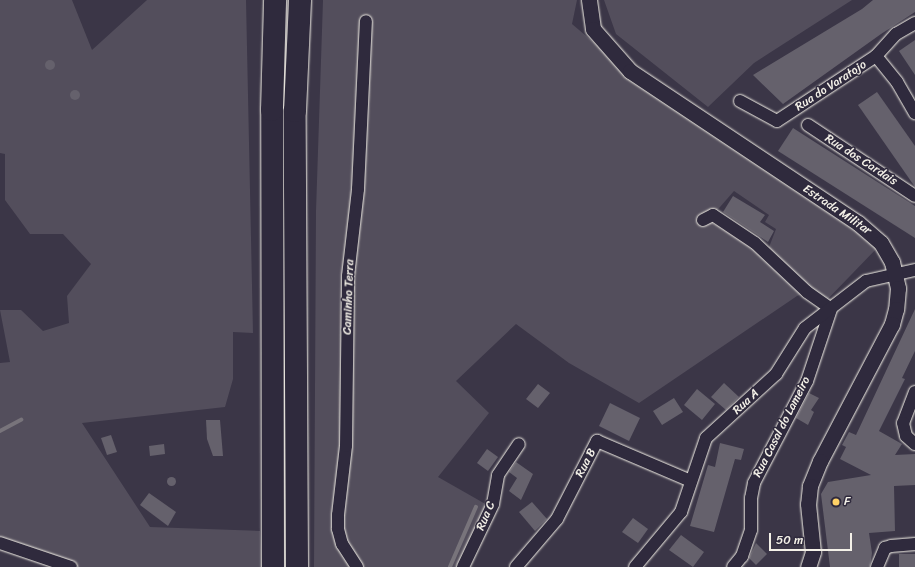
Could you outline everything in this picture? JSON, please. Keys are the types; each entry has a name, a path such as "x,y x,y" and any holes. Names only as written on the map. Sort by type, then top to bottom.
{"highway":[{"path":"273,567 275,0"},
{"path":"297,567 295,111 300,0"}],"street":[{"name":"Estrada Militar","path":"589,0 593,29 630,70 874,234 886,250 896,276 898,300 892,324 812,480 808,504 813,552 808,567"},
{"name":"Caminho Terra","path":"357,567 342,544 338,529 338,515 346,446 348,276 358,189 366,22"},
{"name":"Rua do Varatojo","path":"740,101 778,121 876,56 896,34 915,23"},
{"path":"876,56 897,82 915,113"},
{"name":"Rua dos Cardais","path":"808,125 915,196"},
{"path":"703,220 713,215 755,243 807,292 831,309"},
{"name":"Rua A","path":"635,567 681,512 706,438 776,374 805,328 866,281 896,276 915,270"},
{"name":"Rua Casal do Lameiro","path":"733,567 742,556 751,530 751,498 754,483 806,381 831,309"},
{"path":"915,392 902,423 906,436 915,444"},
{"name":"Rua B","path":"516,567 557,519 597,441 691,482"},
{"name":"Rua C","path":"463,567 493,504 498,475 519,444"},
{"path":"0,543 71,567"},
{"path":"877,567 885,548 915,544"}],"shaded area":[{"path":"0,0 72,0 92,50 147,0 246,0 253,333 233,332 233,379 225,407 82,423 150,527 260,531 262,567 67,567 0,546 0,363 10,362 0,310 21,310 43,331 69,323 67,296 91,264 63,234 30,234 5,200 5,154 0,153"},
{"path":"323,0 577,0 572,24 665,103 879,246 822,305 807,292 797,296 639,403 569,363 516,324 456,381 489,413 438,477 496,510 466,567 314,567 316,211","holes":["734,191 769,215 765,222 776,229 766,255 746,237 704,220 713,215"]},
{"path":"604,0 852,0 754,63 708,107 616,34"}],"building":[{"path":"873,0 915,0 915,12 881,34 783,104 753,75 862,9"},
{"path":"915,40 915,75 899,51"},
{"path":"48,60 52,60 54,61 54,69 48,70 45,67 45,63"},
{"path":"73,90 77,90 79,91 79,99 73,100 70,97 70,93"},
{"path":"877,92 915,146 915,187 858,105"},
{"path":"793,128 915,206 915,238 778,151"},
{"path":"733,196 765,215 760,222 774,231 768,242 723,212"},
{"path":"915,309 915,351 902,378 905,379 879,431 902,444 895,455 915,454 915,485 894,486 895,531 869,533 872,553 870,567 830,567 821,494 828,482 871,475 840,459 846,447 842,445 849,432 856,435"},
{"path":"724,383 739,397 726,410 711,397"},
{"path":"538,384 550,393 538,408 526,399"},
{"path":"697,389 715,404 702,420 684,405"},
{"path":"809,393 819,398 811,410 814,412 808,425 796,418"},
{"path":"674,398 683,412 662,425 653,411"},
{"path":"610,403 640,418 629,441 599,426"},
{"path":"206,420 220,420 223,456 213,456 207,439"},
{"path":"111,435 117,452 107,455 101,438"},
{"path":"720,443 744,449 741,460 735,459 714,532 690,526 708,465 715,467"},
{"path":"164,444 165,454 150,456 149,446"},
{"path":"487,449 498,457 488,471 477,463"},
{"path":"516,462 533,474 521,500 509,491 517,478 509,472"},
{"path":"171,476 176,481 171,486 166,481"},
{"path":"149,493 176,512 168,526 140,505"},
{"path":"532,502 547,519 535,531 519,512"},
{"path":"633,518 648,529 638,543 622,532"},
{"path":"681,535 704,552 693,567 669,550"},
{"path":"756,543 767,554 756,565 749,558"},
{"path":"899,554 915,554 915,567 899,567"}],"waterway":[{"path":"0,431 21,420"},
{"path":"450,567 476,507"}],"place":[{"name":"F","path":"836,502"}]}
